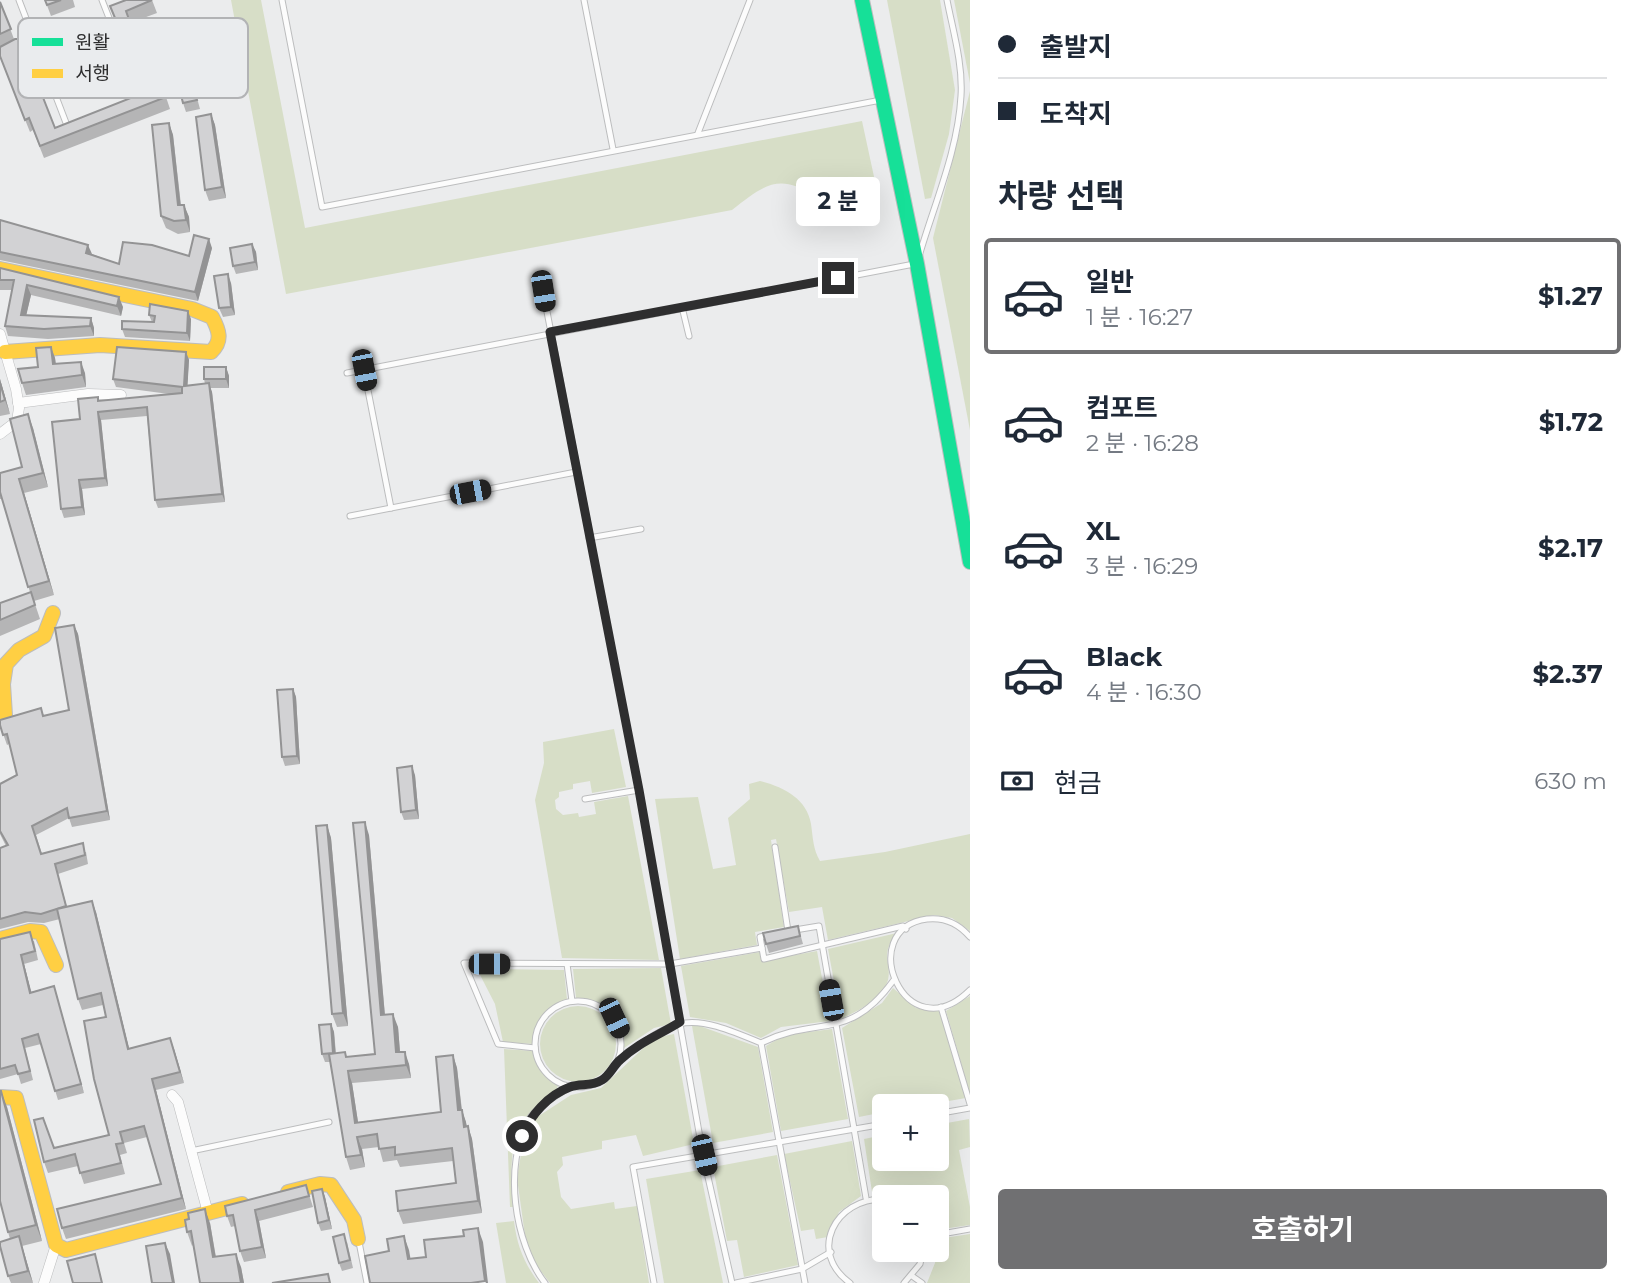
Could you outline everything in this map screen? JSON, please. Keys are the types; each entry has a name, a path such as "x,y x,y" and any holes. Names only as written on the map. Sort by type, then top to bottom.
{"street":[{"path":"862,0 917,264 970,562"},
{"path":"0,269 43,276 124,298 200,311 212,317 220,338 218,346 211,352 100,345 5,352"},
{"path":"0,334 18,403 17,421 0,434"},
{"path":"18,403 88,394 121,395"},
{"path":"0,721 5,715 0,668 12,650 44,636 53,613"},
{"path":"0,939 30,931 40,932 56,965"},
{"path":"172,1095 178,1101 208,1213"},
{"path":"0,1097 16,1098 22,1114 55,1245 44,1283"},
{"path":"55,1245 66,1250 82,1248 320,1184 331,1185 354,1220 358,1239"}],"lane":[{"path":"19,0 26,18"},
{"path":"102,0 109,18"},
{"path":"282,0 322,207 613,149 881,100"},
{"path":"584,0 613,149"},
{"path":"698,133 750,0"},
{"path":"347,373 550,332 917,264 957,134 961,95 960,69 947,0"},
{"path":"12,48 18,46"},
{"path":"58,98 66,128 78,124"},
{"path":"123,107 133,98"},
{"path":"543,291 639,790 704,1155 734,1283 802,1269 831,1252"},
{"path":"682,307 689,336"},
{"path":"364,370 391,508"},
{"path":"350,516 576,471"},
{"path":"589,538 641,529"},
{"path":"585,799 639,790"},
{"path":"775,847 788,931"},
{"path":"970,937 954,923 939,919 923,920 906,929 896,940 890,955 893,981 902,994 916,1004 941,1007 960,1000 970,990"},
{"path":"866,1198 856,1128 821,947 819,926 760,937 765,959 821,947 903,926 906,929"},
{"path":"535,1048 498,1044 464,963 670,964 762,948"},
{"path":"567,964 572,1001"},
{"path":"617,1062 621,1047 620,1032 614,1018 603,1008 582,1000 572,1001 554,1008 543,1019 535,1048 546,1072 557,1082 586,1087 600,1081 617,1062 656,1033 680,1022 699,1021 761,1043 781,1033 836,1026 869,1009 893,981"},
{"path":"941,1007 970,1106 949,1111"},
{"path":"761,1043 805,1283"},
{"path":"545,1283 532,1267 522,1243 514,1178 516,1159 530,1117 571,1086"},
{"path":"191,1151 329,1122"},
{"path":"654,1283 633,1167 872,1126"},
{"path":"850,1283 840,1276 831,1252 832,1229 842,1213 866,1198 872,1198"},
{"path":"949,1233 970,1229"},
{"path":"358,1239 367,1283"},
{"path":"904,1283 920,1262"},
{"path":"912,1276 922,1283"}],"green space":[{"path":"231,0 261,0 305,228 862,121 876,186 815,196 791,185 771,185 753,194 732,210 286,294 248,91 248,18 234,18"},
{"path":"887,0 940,0 955,90 949,134 931,198 925,199"},
{"path":"954,0 970,0 970,83"},
{"path":"970,91 970,430 933,238"},
{"path":"614,729 626,787 592,793 590,781 573,784 573,789 559,792 559,797 555,800 556,809 563,815 578,813 579,817 596,814 594,802 628,796 659,960 562,958 535,800 544,763 543,742"},
{"path":"760,781 793,795 805,808 820,861 885,852 970,834 970,931 952,918 934,915 828,940 822,907 789,912 776,839 771,840 784,927 755,932 757,945 680,959 655,799 698,797 713,869 736,865 728,818 750,799 749,784"},
{"path":"897,933 887,953 889,974 885,987 868,1004 841,1019 828,949"},
{"path":"817,951 830,1021 781,1027 761,1038 726,1023 690,1017 681,966 760,952 762,961"},
{"path":"661,968 671,1024 654,1028 624,1048 622,1031 604,1004 576,998 573,969"},
{"path":"477,969 564,970 567,999 542,1016 533,1044 503,1042 495,1004"},
{"path":"893,988 916,1008 941,1011 966,1098 949,1101 949,1094 872,1094 872,1114 859,1117 842,1028 882,1003"},
{"path":"970,996 970,1094 946,1011"},
{"path":"578,1006 593,1009 605,1017 613,1029 616,1044 613,1059 605,1071 593,1079 578,1082 563,1079 551,1071 543,1059 540,1044 543,1029 551,1017 563,1009"},
{"path":"697,1025 758,1047 773,1132 713,1143 692,1026"},
{"path":"832,1029 848,1119 781,1131 766,1046 785,1035"},
{"path":"674,1034 694,1144 643,1156 636,1135 602,1141 602,1149 562,1157 563,1165 557,1172 561,1197 571,1209 614,1202 615,1209 637,1206 649,1283 550,1283 537,1266 526,1243 517,1178 524,1137 531,1121 571,1095 601,1088 654,1038"},
{"path":"504,1049 534,1051 544,1075 558,1086 523,1122 518,1133 512,1157 513,1207 510,1207"},
{"path":"969,1119 970,1147 959,1150 970,1207 970,1225 949,1228 949,1185 872,1185 872,1192 864,1139 872,1137 872,1171 949,1171 949,1123"},
{"path":"852,1141 861,1196 839,1212 828,1237 816,1239 814,1229 801,1231 784,1154"},
{"path":"777,1155 798,1265 744,1277 737,1240 727,1241 713,1167"},
{"path":"700,1170 723,1283 664,1283 646,1179"},
{"path":"514,1221 522,1254 539,1283 506,1283 496,1223"},
{"path":"970,1234 970,1283 927,1283 935,1262 949,1262 949,1237"}],"building":[{"path":"45,0 61,0 47,5"},
{"path":"126,0 152,0 126,11 128,18 115,18 110,6"},
{"path":"0,2 11,29 0,34"},
{"path":"18,39 18,98 43,98 55,128 131,98 163,98 40,146 29,118 25,120 0,56 0,47"},
{"path":"182,98 196,98 197,100 183,103"},
{"path":"211,114 222,187 205,190 196,117"},
{"path":"169,123 178,205 184,205 186,220 174,221 161,216 152,125"},
{"path":"0,220 88,245 86,253 119,264 123,242 152,245 189,256 194,235 209,239 195,292 0,252"},
{"path":"252,244 255,262 233,266 230,248"},
{"path":"0,268 119,297 117,306 27,285 21,315 91,318 90,326 44,329 5,326 14,280 0,280"},
{"path":"228,274 231,307 219,308 214,276"},
{"path":"150,304 188,311 187,333 122,329 122,321 154,322 155,316 149,315"},
{"path":"51,347 53,364 81,362 82,375 22,383 18,369 38,367 36,348"},
{"path":"117,347 186,352 184,386 209,383 222,494 155,500 147,407 98,412 105,478 79,480 82,507 61,509 52,422 80,419 78,399 98,397 98,401 182,393 182,387 113,379"},
{"path":"204,367 226,367 226,379 204,379"},
{"path":"0,383 5,400 0,402"},
{"path":"28,414 43,473 19,479 49,581 28,587 0,492 0,473 22,467 10,419"},
{"path":"31,592 35,605 0,620 0,603"},
{"path":"74,625 107,811 69,818 67,808 32,826 41,854 83,843 85,855 55,864 66,906 41,914 25,912 0,919 0,848 8,845 0,831 0,784 17,775 7,734 3,735 0,720 41,708 43,716 69,710 55,628"},
{"path":"293,689 297,756 282,757 277,690"},
{"path":"412,766 416,810 401,812 397,768"},
{"path":"365,822 381,1015 393,1014 396,1052 405,1052 406,1065 348,1071 355,1123 441,1112 436,1057 453,1055 458,1110 462,1110 464,1127 468,1126 478,1201 398,1211 396,1191 456,1183 452,1148 395,1155 395,1147 379,1149 377,1134 357,1137 361,1155 346,1157 329,1054 345,1052 346,1057 375,1054 353,823"},
{"path":"327,825 343,1013 332,1014 316,826"},
{"path":"92,901 128,1049 170,1038 180,1072 152,1079 182,1198 62,1228 57,1209 161,1184 144,1126 120,1132 123,1143 116,1144 121,1163 80,1173 75,1154 44,1162 34,1120 43,1118 54,1148 109,1135 94,1079 84,1021 106,1017 101,993 78,999 57,909"},
{"path":"798,926 800,936 766,944 763,933"},
{"path":"30,932 35,951 21,955 30,993 54,986 81,1084 55,1091 38,1034 22,1039 30,1071 18,1074 15,1065 0,1069 0,939"},
{"path":"331,1024 333,1053 322,1054 319,1025"},
{"path":"0,1091 36,1225 8,1232 0,1201"},
{"path":"306,1185 309,1196 255,1210 262,1247 240,1251 233,1215 227,1216 225,1206"},
{"path":"322,1189 329,1220 318,1223 312,1191"},
{"path":"205,1209 213,1257 236,1254 241,1283 200,1283 191,1231 187,1232 185,1220 189,1219 188,1213"},
{"path":"478,1228 485,1281 370,1283 365,1256 389,1251 387,1239 404,1236 408,1259 426,1257 424,1240 464,1236 463,1230"},
{"path":"344,1234 350,1260 339,1263 333,1237"},
{"path":"19,1236 28,1271 8,1276 0,1242"},
{"path":"165,1243 173,1283 152,1283 146,1246"},
{"path":"95,1254 102,1283 73,1283 67,1261"},
{"path":"328,1274 330,1283 272,1283"}],"traffic: fast":[{"path":"862,0 917,264 970,562"}],"traffic: slow":[{"path":"0,269 192,309 212,317 219,335 211,352 100,345 5,352"},
{"path":"0,721 5,715 3,684 6,664 19,650 44,636 53,613"},
{"path":"0,939 30,931 41,932 56,965"},
{"path":"0,1097 16,1098 56,1245 66,1250 242,1204"},
{"path":"288,1192 320,1184 331,1185 354,1220 358,1239"}],"route":[{"path":"522,1136 530,1117 548,1102 571,1086 586,1087 600,1081 617,1062 644,1041 680,1022 639,790 550,332 838,278"}]}
